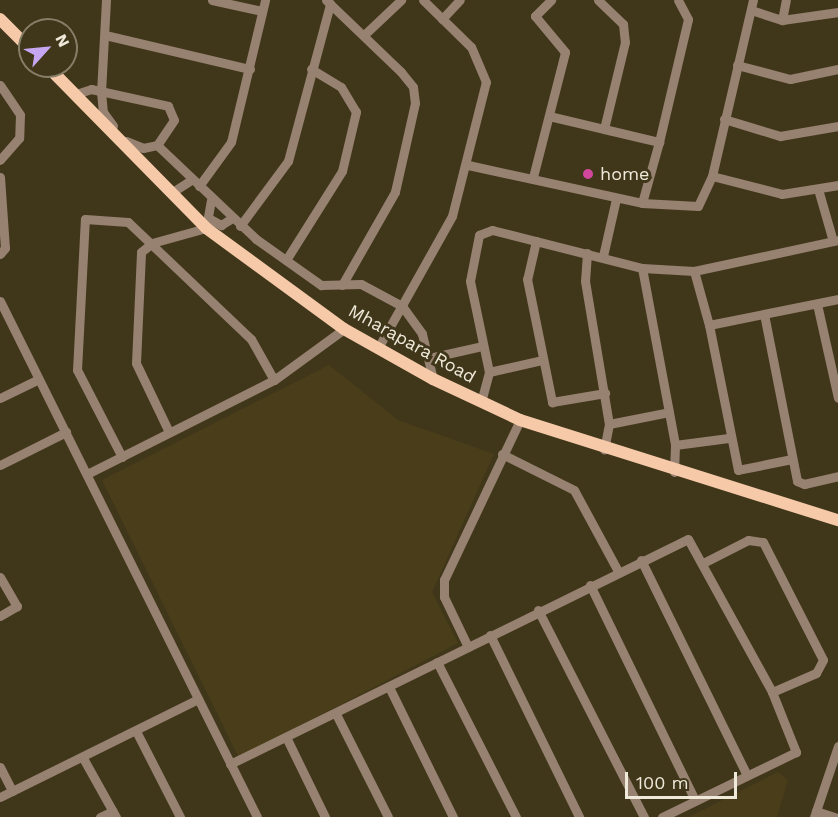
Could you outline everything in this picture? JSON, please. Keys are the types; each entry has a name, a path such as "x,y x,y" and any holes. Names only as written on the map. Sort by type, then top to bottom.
{"main road":[{"path":"0,19 18,37"},
{"name":"Mharapara Road","path":"60,78 171,193 344,329 433,379 520,420 604,450 838,520"}],"street":[{"path":"106,0 101,90 103,112 131,146 157,145 240,226 321,285 361,284 402,306 422,334 433,379"},
{"path":"212,0 262,11"},
{"path":"171,193 195,183 231,142 266,0"},
{"path":"365,34 401,0"},
{"path":"378,348 444,234 468,165 486,82 471,47 423,0"},
{"path":"442,19 460,0"},
{"path":"533,177 564,52 535,16 551,0"},
{"path":"598,0 623,24 625,42 604,129"},
{"path":"642,203 688,19 678,0"},
{"path":"468,165 533,177 616,199 691,209 703,200 712,176 753,0"},
{"path":"782,20 786,0"},
{"path":"240,226 288,161 328,2 365,34 413,87 415,103 395,192 342,285"},
{"path":"751,10 782,20 838,12"},
{"path":"105,34 250,69"},
{"path":"737,65 790,79 838,69"},
{"path":"286,261 342,171 356,112 341,87 311,69"},
{"path":"0,85 20,115 19,138 0,160"},
{"path":"76,94 101,90 168,106 174,120 157,145"},
{"path":"549,116 659,142"},
{"path":"724,119 780,136 838,126"},
{"path":"712,176 760,191 818,189 838,185"},
{"path":"0,177 5,248 0,254"},
{"path":"481,402 489,372 470,281 479,235 492,230 603,256 642,268 694,271 836,241 818,189"},
{"path":"603,256 616,199"},
{"path":"208,224 211,200"},
{"path":"169,432 136,363 141,252 152,243 208,224 221,225 232,218"},
{"path":"122,457 77,370 83,223 128,222 251,339 274,380"},
{"path":"536,241 527,279 552,402 605,393"},
{"path":"587,253 585,281 609,424 604,450"},
{"path":"642,268 675,446 674,472"},
{"path":"694,271 709,325 729,438 738,470 792,459"},
{"path":"709,325 838,299"},
{"path":"0,301 257,817"},
{"path":"818,304 838,398"},
{"path":"764,314 792,459 800,484 838,476"},
{"path":"87,474 274,380 344,329"},
{"path":"429,358 483,346"},
{"path":"489,372 542,360"},
{"path":"0,398 39,379"},
{"path":"609,424 669,412"},
{"path":"468,647 444,597 444,580 520,420"},
{"path":"0,465 66,432"},
{"path":"675,446 729,438"},
{"path":"502,454 574,490 618,571"},
{"path":"230,764 336,714 538,610 688,539 705,562 771,692 796,752 662,817"},
{"path":"705,562 748,540 763,542 823,660 816,673 771,692"},
{"path":"640,560 747,775"},
{"path":"0,577 17,606 0,616"},
{"path":"590,585 695,800"},
{"path":"538,610 644,817"},
{"path":"490,634 579,817"},
{"path":"437,662 516,817"},
{"path":"389,687 453,817"},
{"path":"0,797 83,758 198,699"},
{"path":"336,714 388,817"},
{"path":"136,731 180,817"},
{"path":"286,737 326,817"},
{"path":"835,817 815,814 838,746"},
{"path":"83,758 114,814 100,817"},
{"path":"0,766 12,791"}],"shaded area":[{"path":"329,365 398,420 494,454 432,592 458,643 239,758 102,480"},
{"path":"778,772 788,780 777,817 689,817"}],"place":[{"name":"home","path":"588,174"}]}
